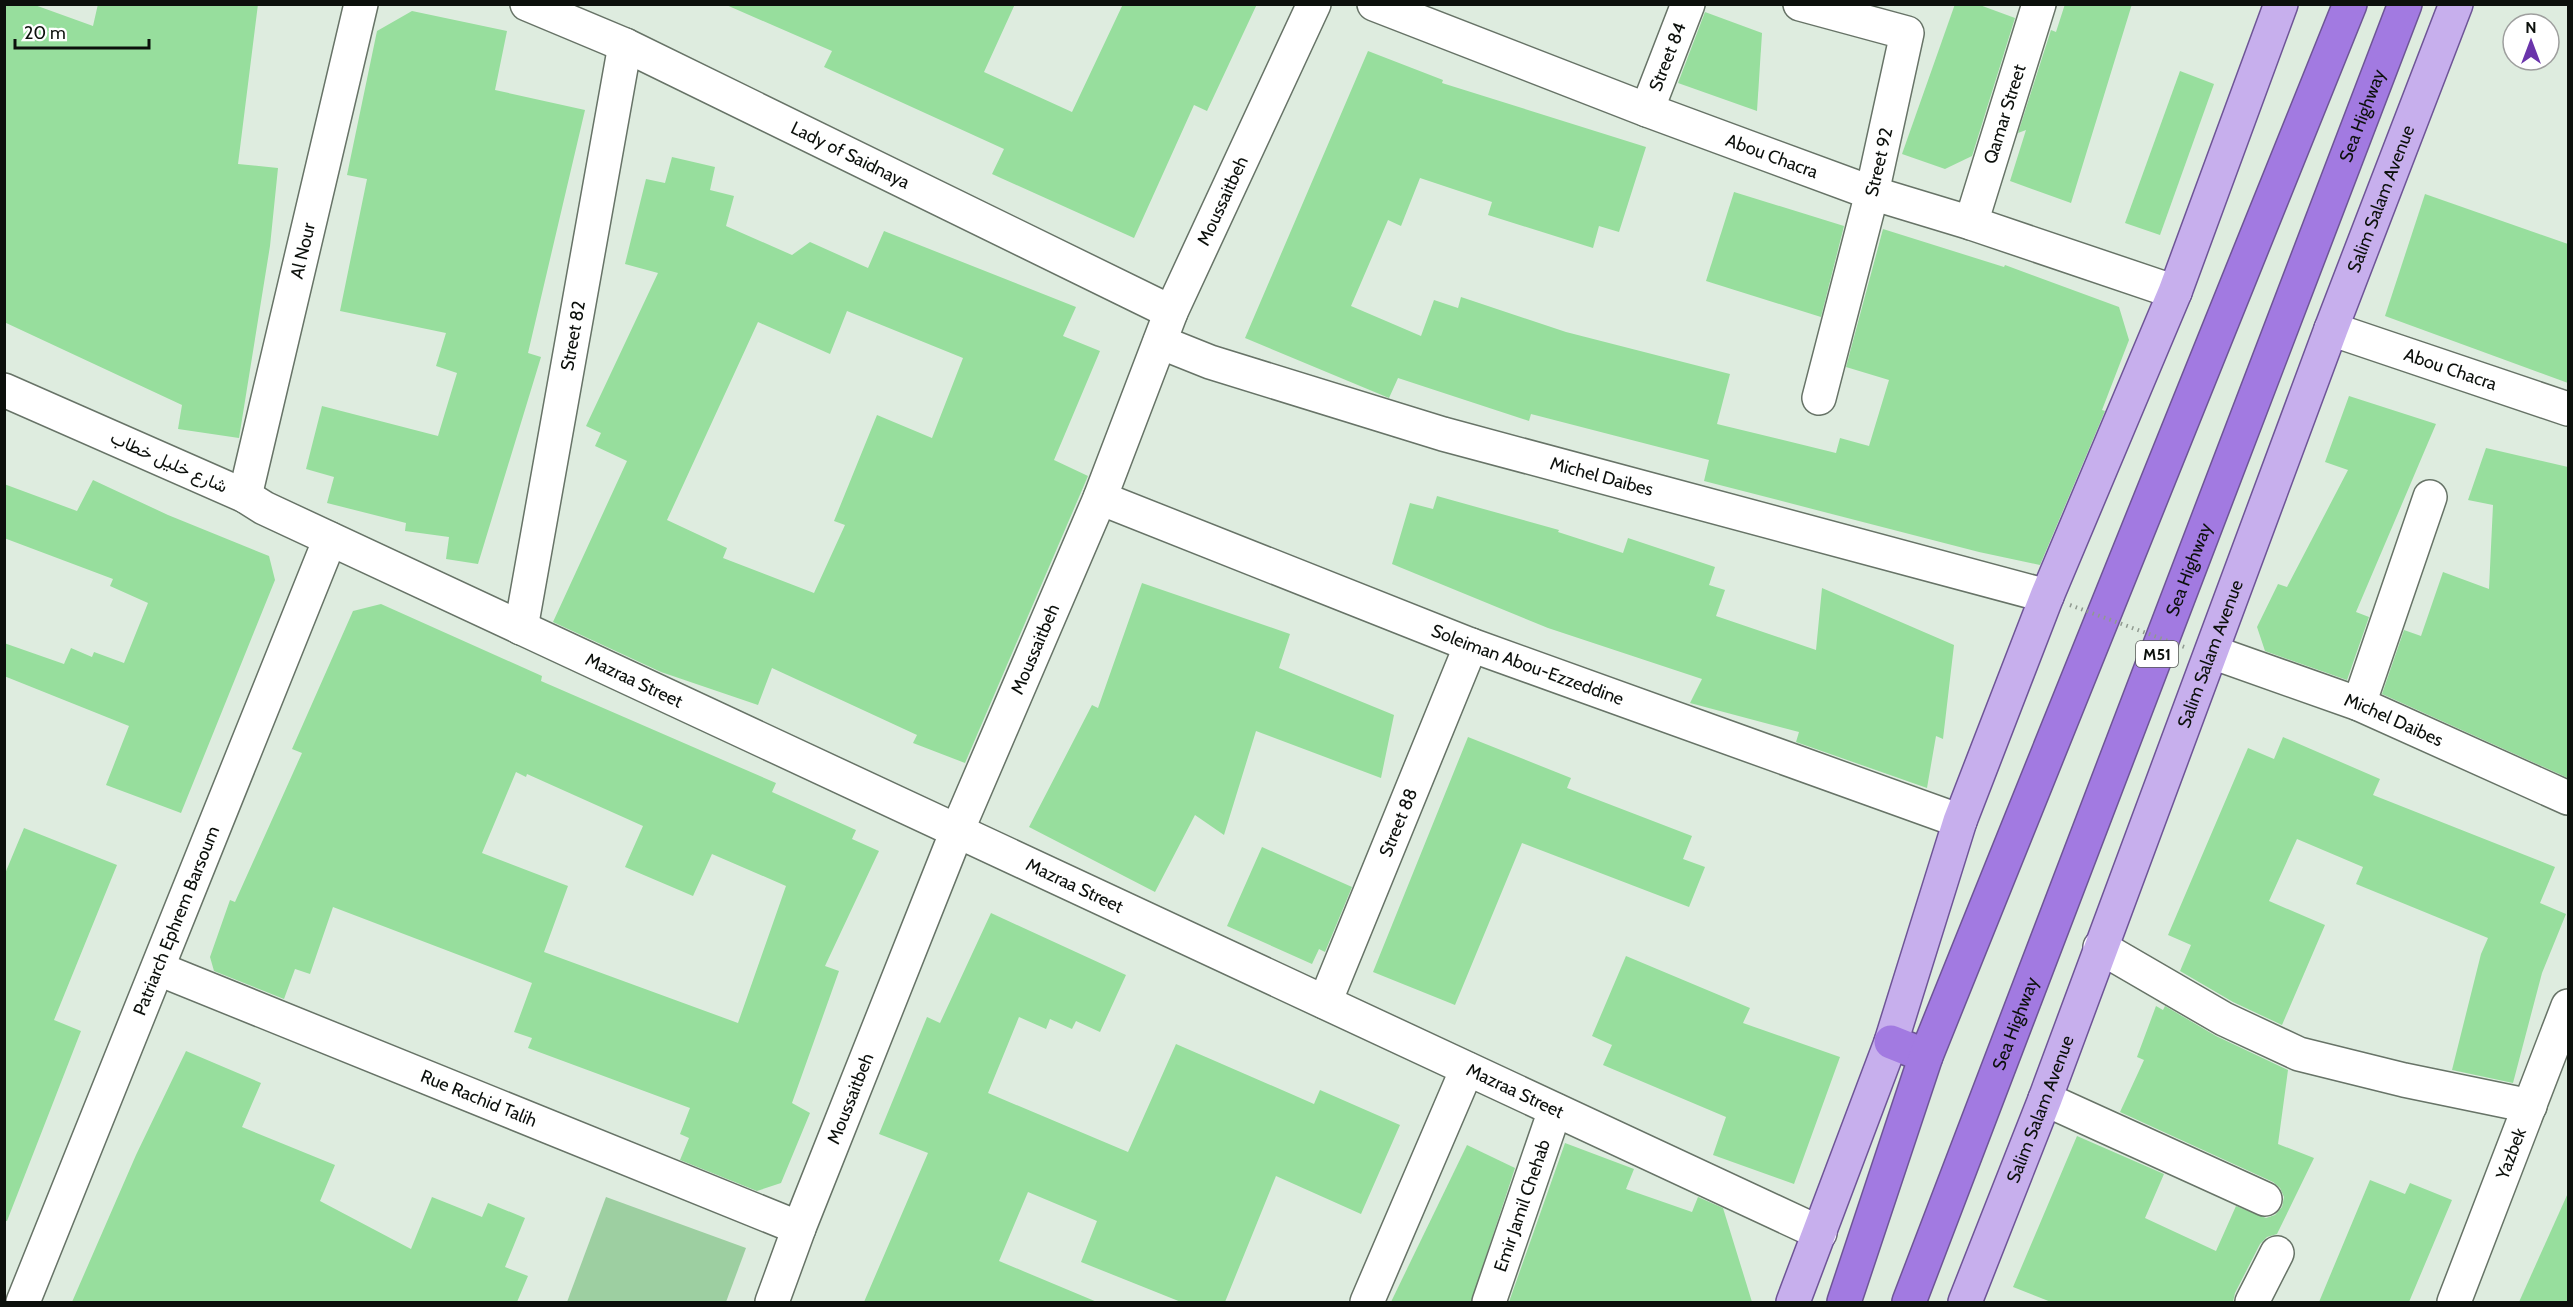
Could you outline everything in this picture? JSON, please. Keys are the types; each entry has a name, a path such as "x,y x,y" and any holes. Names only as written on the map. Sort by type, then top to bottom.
{"highway":[{"path":"1846,1296 1926,1056 2350,4"},
{"name":"Sea Highway","path":"1909,1302 2405,4"},
{"path":"1891,1042 1926,1056"}],"main road":[{"path":"1793,1302 1891,1042 1939,895 1960,821 2058,601 2281,4"},
{"name":"Salim Salam Avenue","path":"1968,1301 2100,947 2200,650 2331,329 2456,4"}],"street":[{"name":"Al Nour","path":"245,496 361,4"},
{"name":"Lady of Saidnaya","path":"527,4 626,45 1171,312"},
{"name":"Moussaitbeh","path":"772,1302 799,1228 957,831 1100,498 1171,312 1314,4"},
{"name":"Abou Chacra","path":"1374,4 1647,110 1872,193 1971,223 2175,292"},
{"name":"Street 84","path":"1647,110 1688,4"},
{"name":"Street 92","path":"1800,4 1907,33 1872,193 1819,398"},
{"name":"Qamar Street","path":"1971,223 2039,4"},
{"name":"Street 82","path":"521,628 626,45"},
{"name":"Abou Chacra","path":"2331,329 2568,409"},
{"name":"Michel Daibes","path":"1160,342 1210,362 1443,434 2058,601"},
{"name":"شارع خليل خطاب","path":"4,390 245,496 264,508 330,539"},
{"path":"2359,704 2430,497"},
{"name":"Soleiman Abou-Ezzeddine","path":"1100,498 1471,645 1960,821"},
{"name":"Mazraa Street","path":"330,539 1820,1233"},
{"name":"Patriarch Ephrem Barsoum","path":"23,1302 159,969 330,539"},
{"name":"Street 88","path":"1325,1002 1471,645"},
{"name":"Michel Daibes","path":"2200,650 2359,704 2568,798"},
{"path":"2100,947 2224,1019 2299,1054 2404,1080 2530,1106"},
{"name":"Rue Rachid Talih","path":"159,969 799,1228"},
{"name":"Yazbek","path":"2454,1302 2568,1006"},
{"path":"1367,1302 1467,1069"},
{"path":"2045,1099 2265,1199"},
{"name":"Emir Jamil Chehab","path":"1489,1302 1555,1110"},
{"path":"2253,1302 2277,1253"}],"path":[{"path":"2058,601 2200,650"}],"green space":[{"path":"606,1197 746,1248 726,1302 567,1302"}],"building":[{"path":"4,4 32,4 93,26 98,4 258,4 238,164 278,168 270,246 239,438 178,429 182,405 4,322"},
{"path":"724,4 1015,4 984,72 1072,112 1123,4 1257,4 1207,111 1194,105 1134,238 992,174 1004,149 824,67 832,51"},
{"path":"1955,4 1977,4 2015,18 1972,156 1945,169 1902,154"},
{"path":"2065,4 2132,4 2071,203 2010,181 2026,130 2018,133 2051,30 2056,32"},
{"path":"412,11 507,31 495,90 585,110 528,353 541,357 478,564 446,559 449,537 405,531 406,523 327,503 334,477 306,469 322,406 438,436 457,373 436,366 446,333 340,311 367,179 347,175 377,31"},
{"path":"1705,12 1762,33 1757,111 1678,83"},
{"path":"1368,51 1443,80 1442,83 1646,147 1619,232 1599,226 1593,248 1488,215 1492,202 1420,178 1401,226 1388,220 1351,306 1421,336 1434,300 1458,308 1461,297 1566,332 1730,374 1717,424 1836,453 1840,438 1869,446 1889,380 1846,367 1883,229 2004,267 2005,265 2119,307 2129,340 2102,410 2105,411 2040,565 1979,552 1704,481 1709,460 1531,414 1529,421 1398,378 1389,398 1245,338"},
{"path":"2180,71 2214,84 2160,235 2125,223"},
{"path":"672,157 715,167 710,190 734,196 726,226 792,255 810,242 868,268 884,231 1076,307 1063,336 1100,351 1054,460 1088,476 965,763 913,743 917,735 772,668 758,705 661,672 553,622 627,461 595,446 601,433 586,426 658,273 625,264 646,179 665,183","holes":["847,311 963,358 932,438 877,415 834,521 845,525 814,593 723,558 727,548 667,520 758,322 830,354"]},
{"path":"1734,192 1844,226 1821,317 1706,281"},
{"path":"2425,194 2568,244 2568,383 2385,316"},
{"path":"2349,396 2436,424 2356,612 2369,617 2347,680 2265,651 2257,627 2278,584 2287,587 2348,470 2325,462"},
{"path":"2486,448 2568,467 2568,778 2382,694 2404,630 2421,636 2443,572 2489,589 2493,505 2468,500"},
{"path":"93,480 168,515 269,556 275,580 181,813 106,785 129,726 4,676 4,643 64,664 71,648 92,657 94,652 124,663 148,603 110,586 113,579 4,538 4,484 77,511"},
{"path":"1437,496 1559,530 1558,532 1623,553 1628,538 1715,567 1709,585 1725,590 1716,616 1816,650 1822,588 1954,645 1943,739 1936,736 1927,788 1796,742 1799,732 1690,703 1702,679 1548,628 1392,564 1410,503 1433,509"},
{"path":"1142,583 1290,634 1279,668 1394,715 1381,778 1256,731 1224,835 1195,815 1155,892 1029,827 1092,705 1098,708"},
{"path":"381,604 542,676 541,681 776,783 772,792 856,830 852,839 879,851 825,966 839,971 792,1103 810,1113 781,1183 757,1191 680,1160 689,1138 680,1134 690,1108 528,1048 532,1038 514,1032 532,983 333,907 310,974 295,969 284,999 214,971 210,957 230,900 235,902 302,753 292,749 353,611","holes":["516,772 526,777 527,774 643,826 625,867 693,896 712,854 786,886 738,1023 544,952 568,886 482,853"]},
{"path":"1468,737 1571,778 1567,788 1692,836 1683,859 1705,867 1689,907 1522,843 1455,1005 1373,972"},
{"path":"2283,737 2380,779 2373,795 2555,867 2540,903 2566,914 2542,973 2513,1083 2452,1070 2481,954 2488,938 2356,884 2363,867 2297,839 2269,901 2325,925 2282,1025 2233,1002 2180,971 2191,945 2168,935 2248,748 2274,759"},
{"path":"24,828 117,865 54,1020 81,1031 7,1221 4,1221 4,876"},
{"path":"1262,847 1352,887 1325,952 1319,949 1312,964 1227,926"},
{"path":"991,913 1126,975 1100,1032 1076,1021 1072,1029 1050,1019 1046,1029 1019,1017 988,1093 1128,1152 1176,1044 1314,1104 1320,1090 1400,1125 1361,1214 1276,1176 1225,1302 1181,1302 1081,1262 1097,1221 1028,1192 999,1261 1097,1302 864,1302 928,1153 879,1134 927,1017 940,1023"},
{"path":"1626,956 1750,1008 1743,1023 1840,1057 1794,1184 1713,1155 1726,1117 1603,1065 1612,1045 1592,1036"},
{"path":"2156,1006 2163,1010 2165,1006 2216,1036 2288,1070 2278,1144 2314,1158 2277,1234 2267,1237 2260,1244 2235,1293 2233,1302 2051,1302 2013,1287 2077,1136 2164,1174 2145,1218 2216,1251 2236,1206 2266,1218 2275,1215 2282,1207 2284,1197 2280,1188 2273,1182 2120,1112 2144,1060 2137,1057"},
{"path":"186,1051 261,1083 242,1127 335,1165 320,1201 411,1249 432,1197 482,1217 488,1203 525,1218 505,1267 528,1276 517,1302 72,1302 136,1155"},
{"path":"1565,1143 1634,1169 1626,1189 1692,1212 1698,1197 1723,1208 1752,1302 1509,1302"},
{"path":"1467,1145 1515,1168 1471,1302 1391,1302"},
{"path":"2370,1180 2405,1194 2410,1183 2452,1200 2409,1302 2319,1302"},
{"path":"2568,1193 2568,1302 2519,1302"}]}
